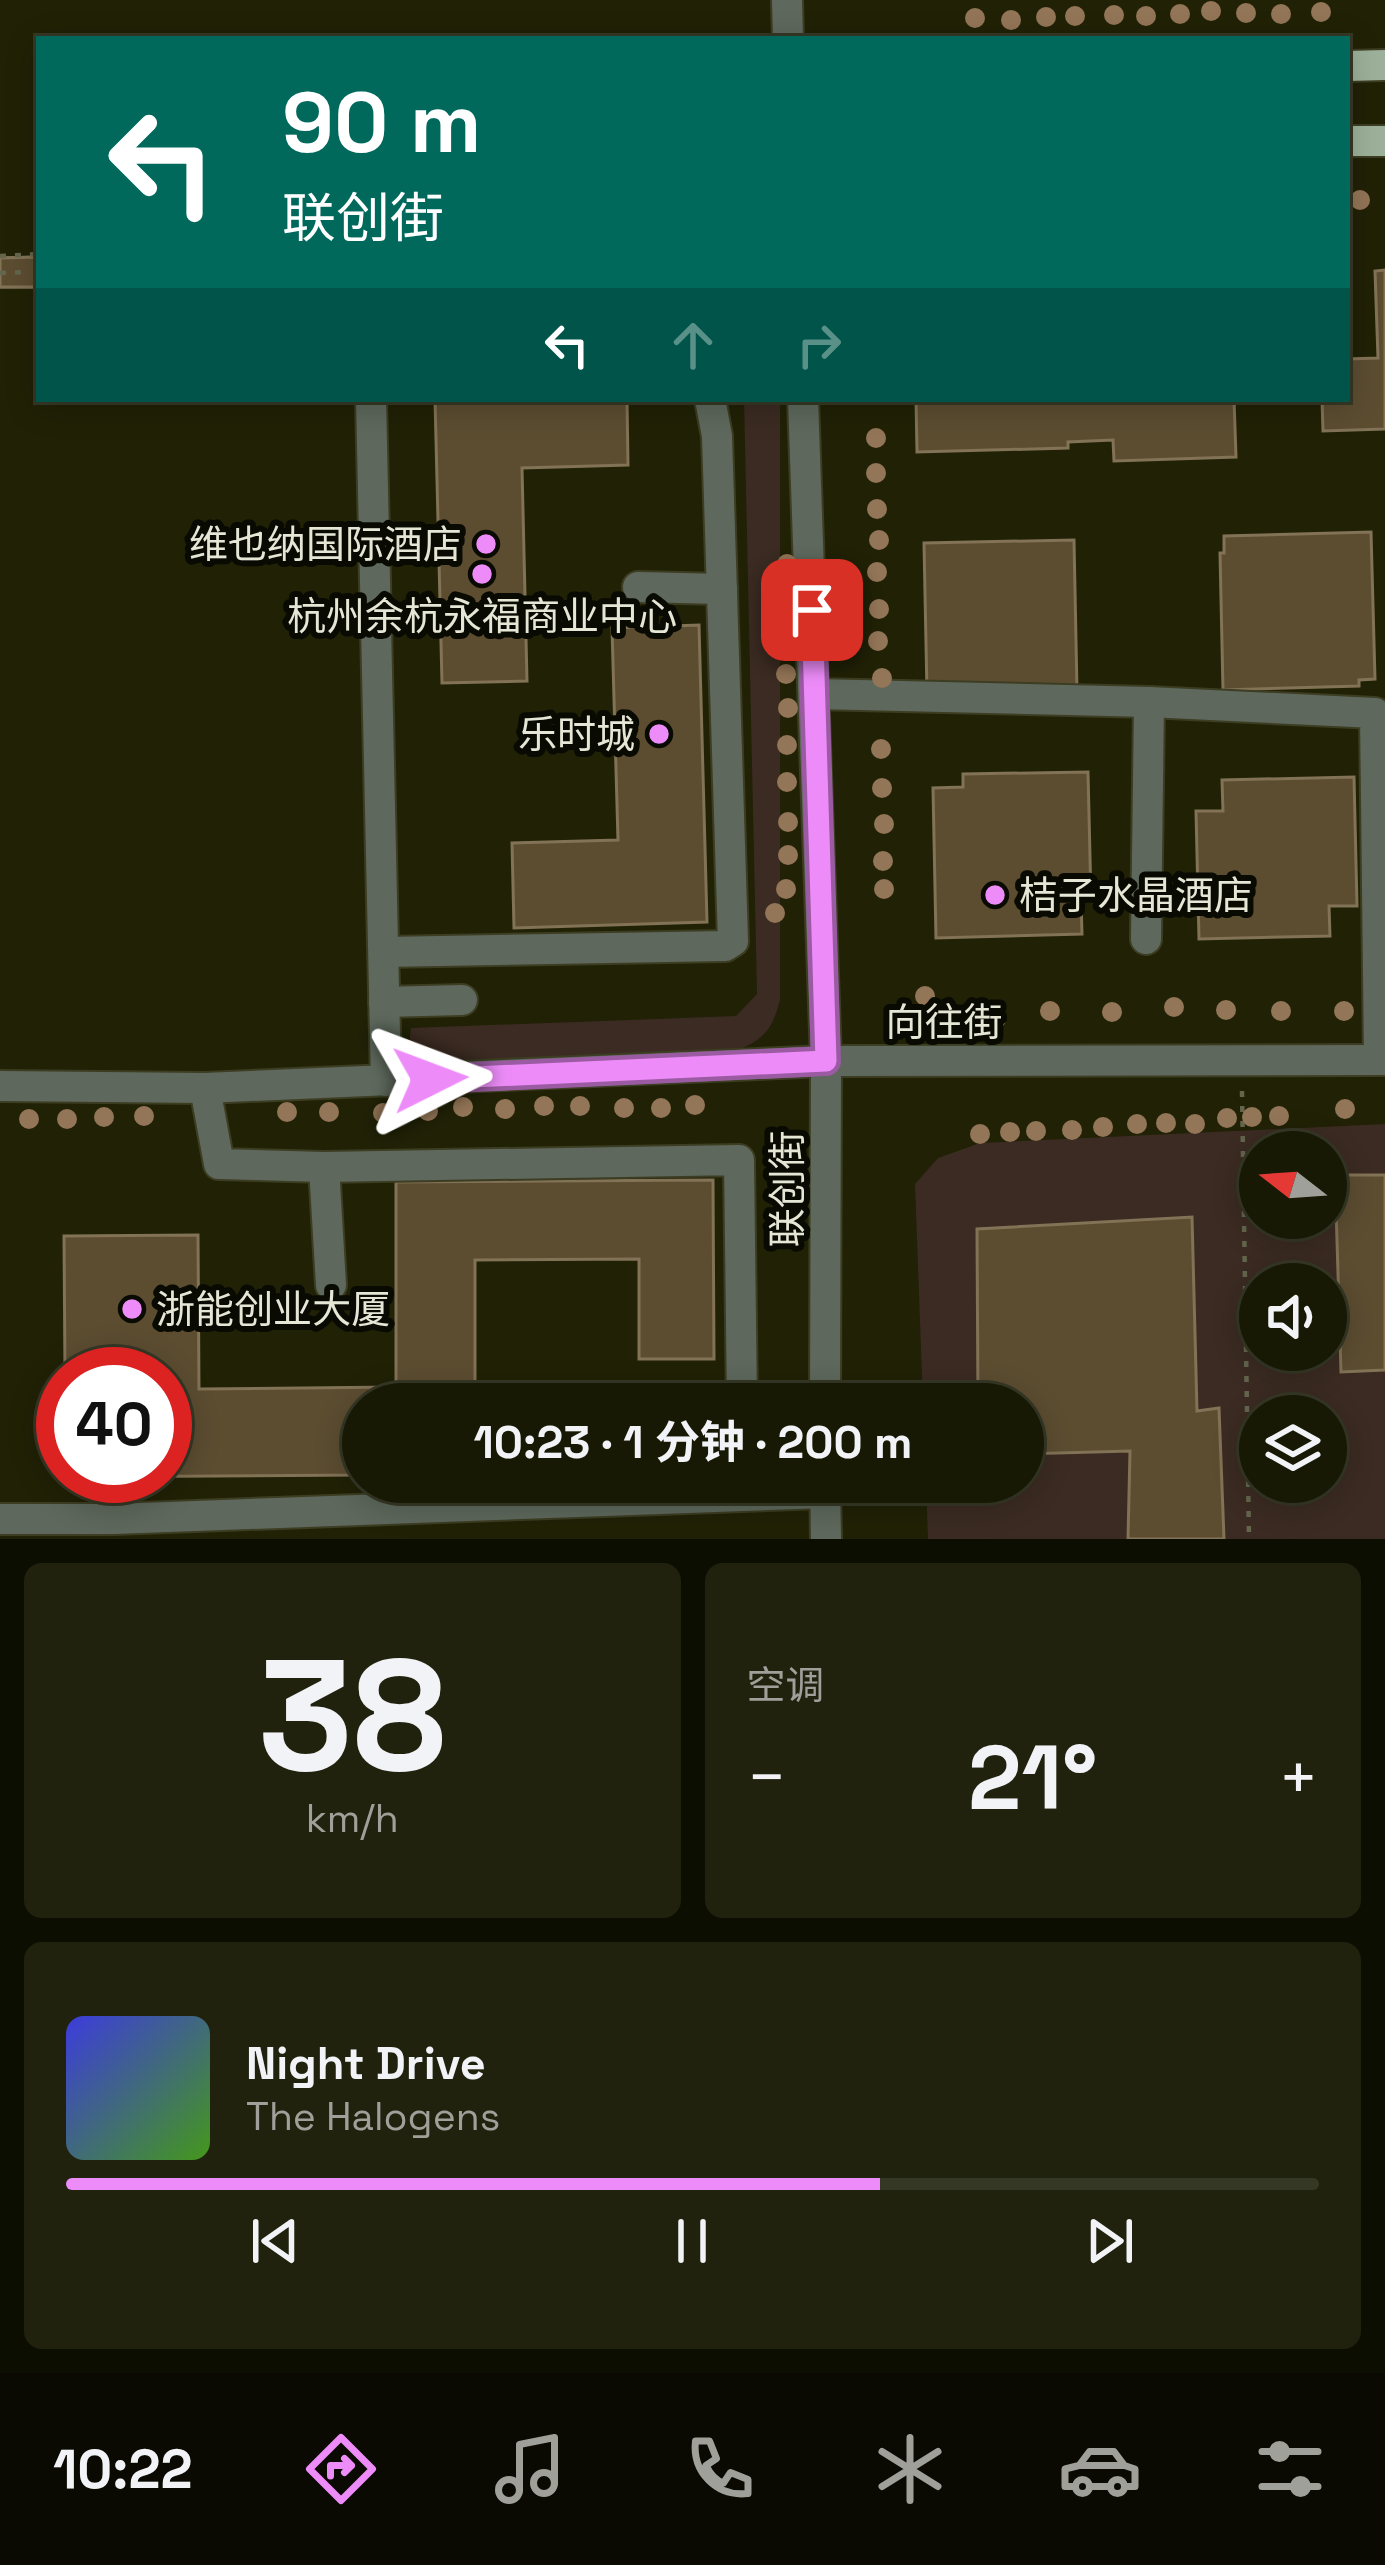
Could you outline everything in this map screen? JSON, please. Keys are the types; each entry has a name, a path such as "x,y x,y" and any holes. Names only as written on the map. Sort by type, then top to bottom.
{"main road":[{"path":"1350,66 1385,65"},
{"path":"1350,142 1385,141"}],"street":[{"path":"787,0 788,36"},
{"path":"371,402 386,1081"},
{"path":"384,952 725,946 733,941 717,436 711,402"},
{"name":"联创街","path":"803,402 826,1061 825,1383"},
{"path":"638,587 722,589"},
{"path":"816,694 1375,712 1382,1060"},
{"path":"1146,939 1149,702"},
{"path":"384,1002 462,1000"},
{"name":"向往街","path":"0,1086 205,1088 826,1061 1382,1060"},
{"path":"205,1088 219,1164 324,1167 739,1160 742,1383"},
{"path":"324,1167 331,1285"},
{"path":"0,1519 114,1529 565,1503"},
{"path":"825,1503 826,1539"}],"path":[{"path":"0,256 36,254"},
{"path":"0,273 26,272"},
{"path":"1242,1061 1250,1539"}],"shaded area":[{"path":"744,402 780,402 780,1000 774,1020 759,1038 734,1052 407,1064 411,1028 736,1016 757,994"},
{"path":"1385,1124 1385,1539 928,1539 927,1503 1044,1503 1044,1383 922,1383 915,1184 938,1158 980,1143"}],"building":[{"path":"36,257 36,287 0,287 0,258"},
{"path":"36,257 36,287 0,287 0,258"},
{"path":"1385,270 1385,429 1323,431 1322,402 1350,402 1350,359 1378,358 1375,271"},
{"name":"杭州余杭永福商业中心","path":"435,402 627,402 628,465 522,468 527,681 442,683"},
{"path":"916,402 1234,402 1236,457 1114,461 1113,440 1068,442 1068,448 917,452"},
{"path":"1371,532 1375,679 1359,680 1359,686 1223,690 1220,553 1224,553 1224,536"},
{"path":"1074,540 1077,691 927,694 924,543"},
{"name":"乐时城","path":"699,625 707,922 514,928 512,843 618,840 612,628"},
{"path":"1088,772 1091,899 1081,899 1082,934 936,938 933,788 963,787 963,774"},
{"path":"1354,777 1357,906 1329,906 1330,936 1199,939 1196,811 1223,811 1222,780"},
{"path":"1347,1175 1385,1175 1385,1370 1341,1372 1347,1371 1347,1263 1338,1263 1337,1239 1347,1239"},
{"name":"浙能创业大厦","path":"713,1180 714,1359 639,1359 639,1259 475,1260 475,1383 396,1383 396,1182"},
{"path":"1192,1217 1197,1411 1219,1408 1224,1539 1128,1539 1130,1451 1044,1453 1044,1383 978,1383 977,1229"},
{"name":"浙能创业大厦","path":"198,1235 199,1389 342,1388 342,1475 192,1476 192,1347 65,1347 64,1236"}],"place":[{"name":"维也纳国际酒店","path":"486,544"},
{"name":"杭州余杭永福商业中心","path":"482,574"},
{"name":"乐时城","path":"659,734"},
{"name":"桔子水晶酒店","path":"995,895"},
{"name":"浙能创业大厦","path":"132,1309"}],"route":[{"path":"430,1079 826,1061 812,610"}]}
